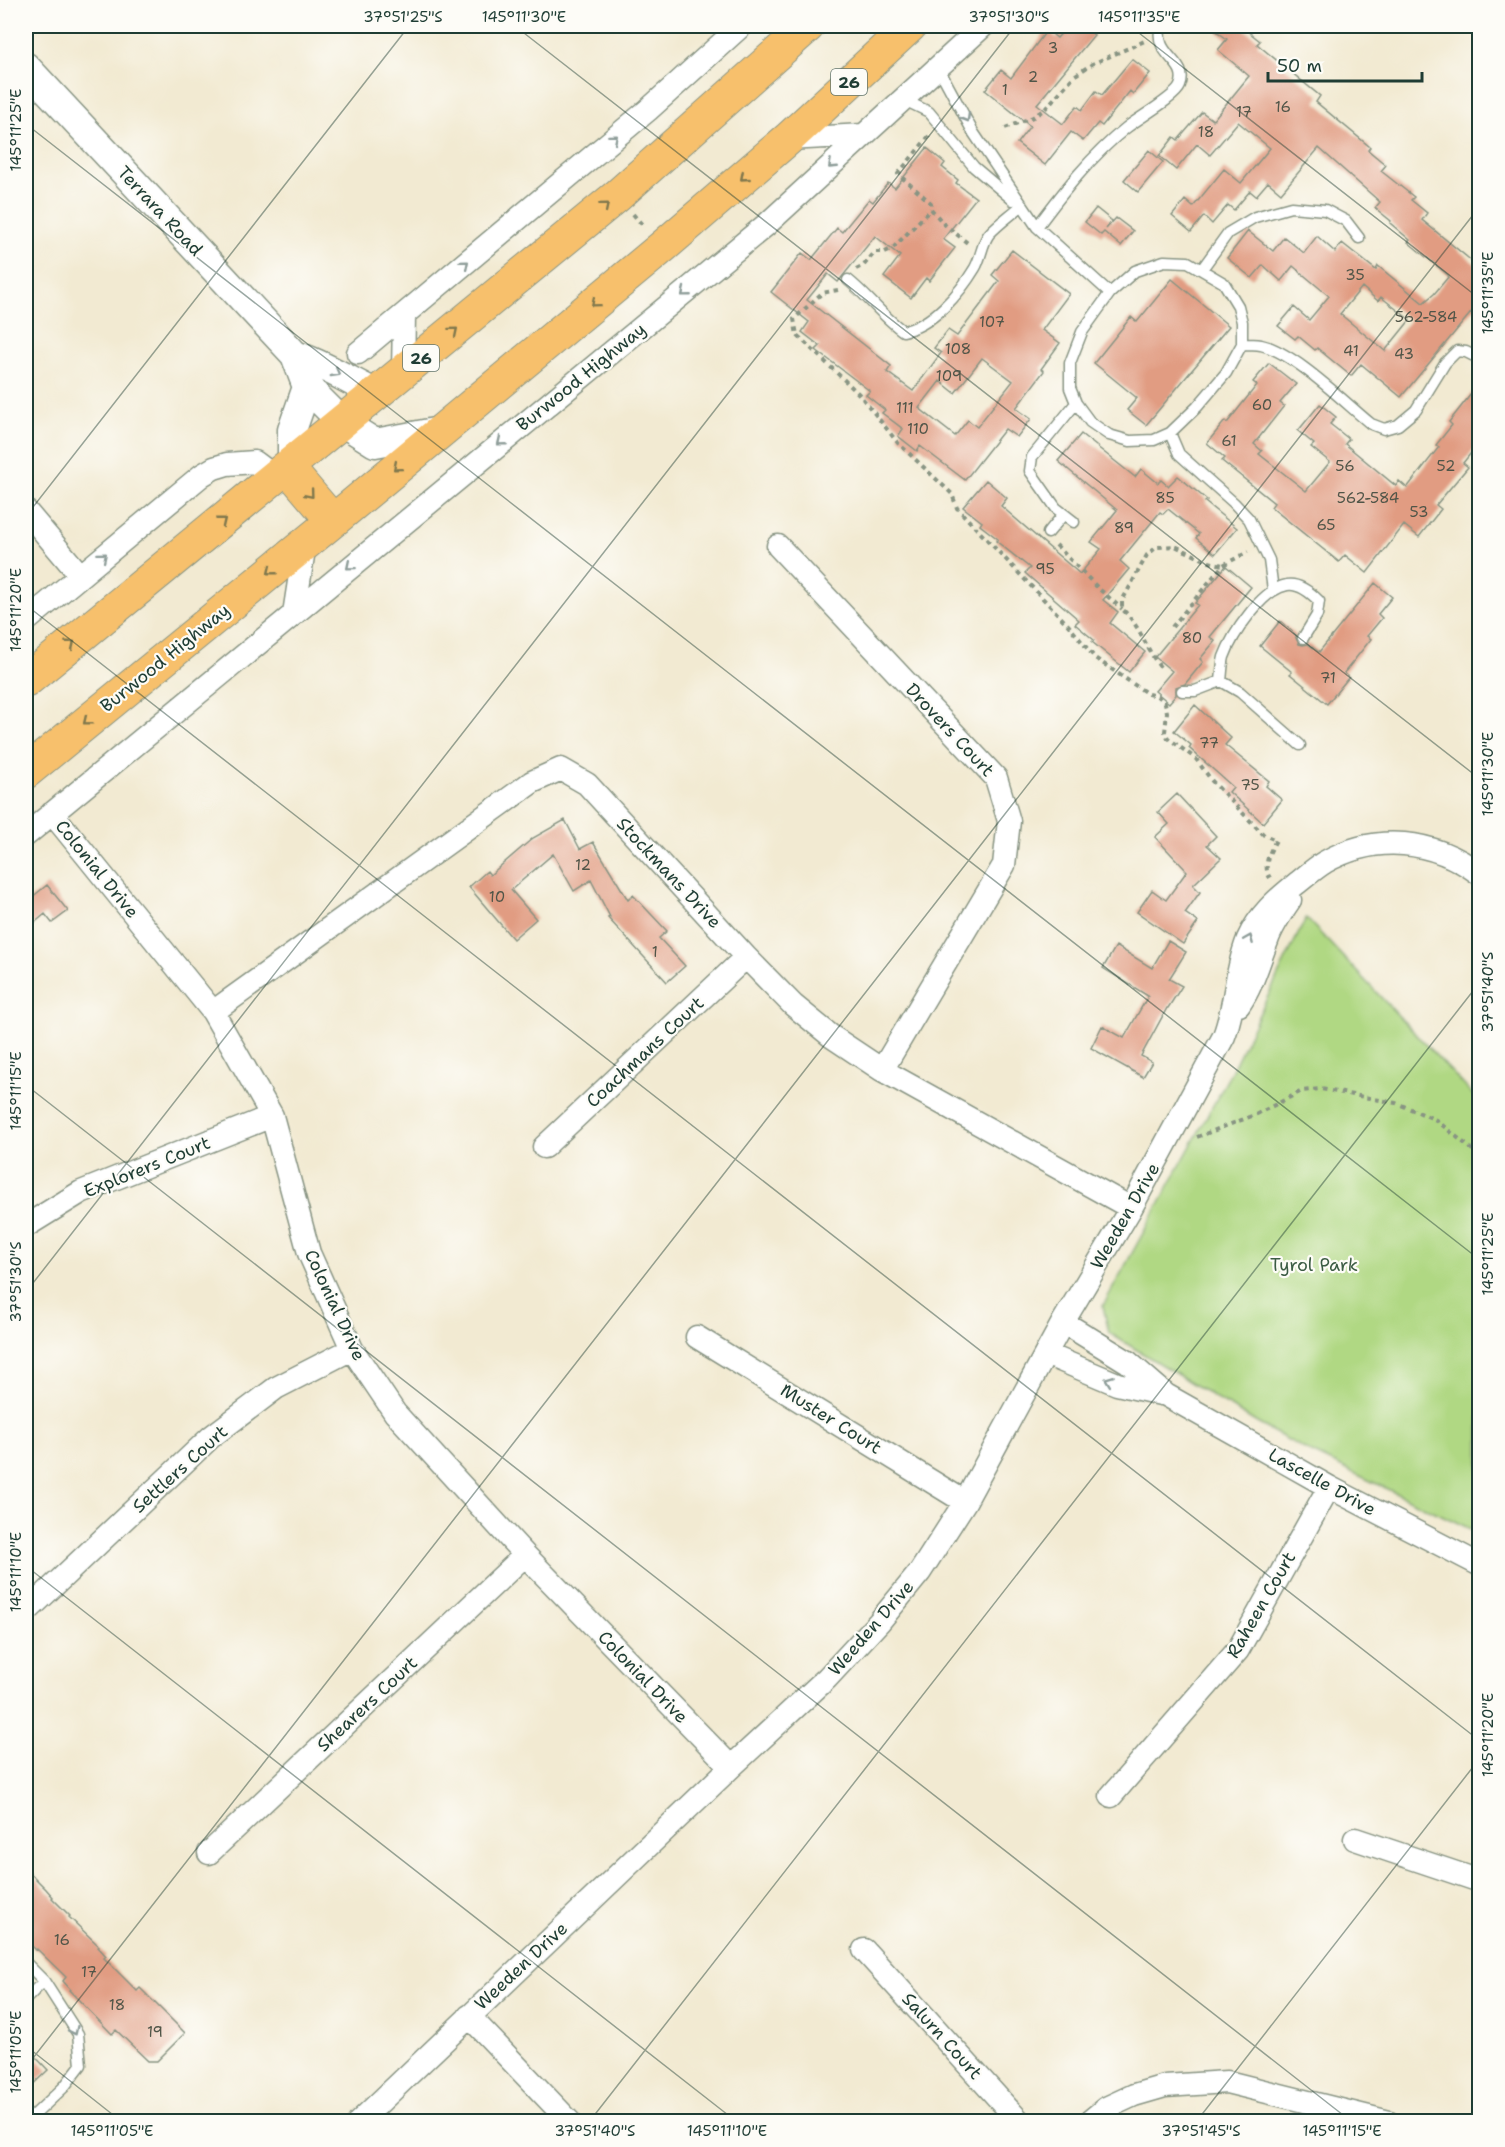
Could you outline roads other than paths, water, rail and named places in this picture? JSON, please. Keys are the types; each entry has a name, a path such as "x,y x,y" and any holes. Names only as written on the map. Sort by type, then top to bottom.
{"highway":[{"name":"26","path":"26,681 617,196 808,26"},
{"name":"Burwood Highway","path":"26,772 666,244 788,139 910,26"},
{"path":"285,470 333,521"}],"street":[{"path":"358,352 648,110 741,26"},
{"name":"Burwood Highway","path":"26,835 766,225 982,26"},
{"name":"Terrara Road","path":"26,66 295,355 307,387 342,422 375,443 440,431"},
{"path":"788,139 864,135"},
{"path":"403,373 404,315"},
{"name":"Terrara Road","path":"295,355 316,361 377,394"},
{"path":"26,621 202,475 214,468 227,464 255,462 285,470 292,430 307,387"},
{"path":"26,510 80,575"},
{"path":"294,614 305,543"},
{"name":"Drovers Court","path":"778,546 996,778 1009,821 1004,865 882,1070"},
{"name":"Stockmans Drive","path":"213,1012 532,782 561,769 587,784 746,957 800,1011 831,1036 882,1070 1131,1208"},
{"name":"Colonial Drive","path":"52,813 213,1012 272,1116 309,1253 352,1349 395,1413 525,1555 730,1767"},
{"name":"Weeden Drive","path":"359,2121 730,1767 827,1678 879,1622 920,1572 965,1502 1063,1322 1131,1208 1224,1036 1231,1018 1242,956 1256,924 1265,911 1325,862 1375,844 1399,842 1445,854 1479,874"},
{"name":"Coachmans Court","path":"544,1147 746,957"},
{"name":"Explorers Court","path":"26,1226 81,1192 272,1116"},
{"name":"Lascelle Drive","path":"1063,1322 1128,1362 1166,1395 1329,1486 1479,1565"},
{"name":"Muster Court","path":"697,1337 965,1502"},
{"name":"Settlers Court","path":"26,1612 211,1437 276,1388 352,1349"},
{"name":"Lascelle Drive","path":"1046,1354 1117,1384 1166,1395"},
{"name":"Raheen Court","path":"1111,1796 1238,1650 1329,1486"},
{"name":"Shearers Court","path":"209,1853 525,1555"},
{"path":"1355,1839 1479,1881"},
{"name":"Salurn Court","path":"864,1950 1020,2121"},
{"path":"469,2016 570,2121"},
{"path":"1089,2121 1106,2108 1134,2095 1165,2086 1227,2082 1389,2121"}],"lane":[{"path":"1037,227 1064,191 1093,160 1125,129 1179,89 1183,76 1160,45 1160,30"},
{"path":"938,67 974,132 1021,206 1037,227 1110,293"},
{"path":"902,99 929,112 974,167 1021,206"},
{"path":"848,280 866,295 889,321 903,331 915,329 934,317 964,285 976,267 988,235 1021,206"},
{"path":"1202,269 1228,233 1255,217 1292,207 1325,210 1346,221 1359,238"},
{"path":"1164,261 1188,262 1224,283 1238,306 1242,322 1242,344 1226,373 1170,434 1154,440 1130,441 1109,435 1090,422 1076,403 1070,388 1070,363 1082,332 1110,293 1135,271 1164,261"},
{"path":"1242,344 1262,345 1283,354 1303,367 1371,424 1384,429 1398,425 1416,410 1444,363 1456,351 1466,352 1479,358"},
{"path":"1074,522 1056,508 1030,471 1032,457 1076,403"},
{"path":"1170,434 1179,454 1248,519 1269,560 1273,590"},
{"path":"1048,533 1063,515"},
{"path":"1221,681 1223,659 1235,634 1273,590 1288,585 1309,590 1319,601 1317,615 1303,638"},
{"path":"1182,691 1195,691 1221,681"},
{"path":"1221,681 1240,692 1300,745"},
{"path":"26,1963 44,1981 78,2034 81,2065 64,2086 27,2121"},
{"path":"26,1999 44,1981"}],"park label":[{"name":"Tyrol Park","path":"1314,1265"}]}
